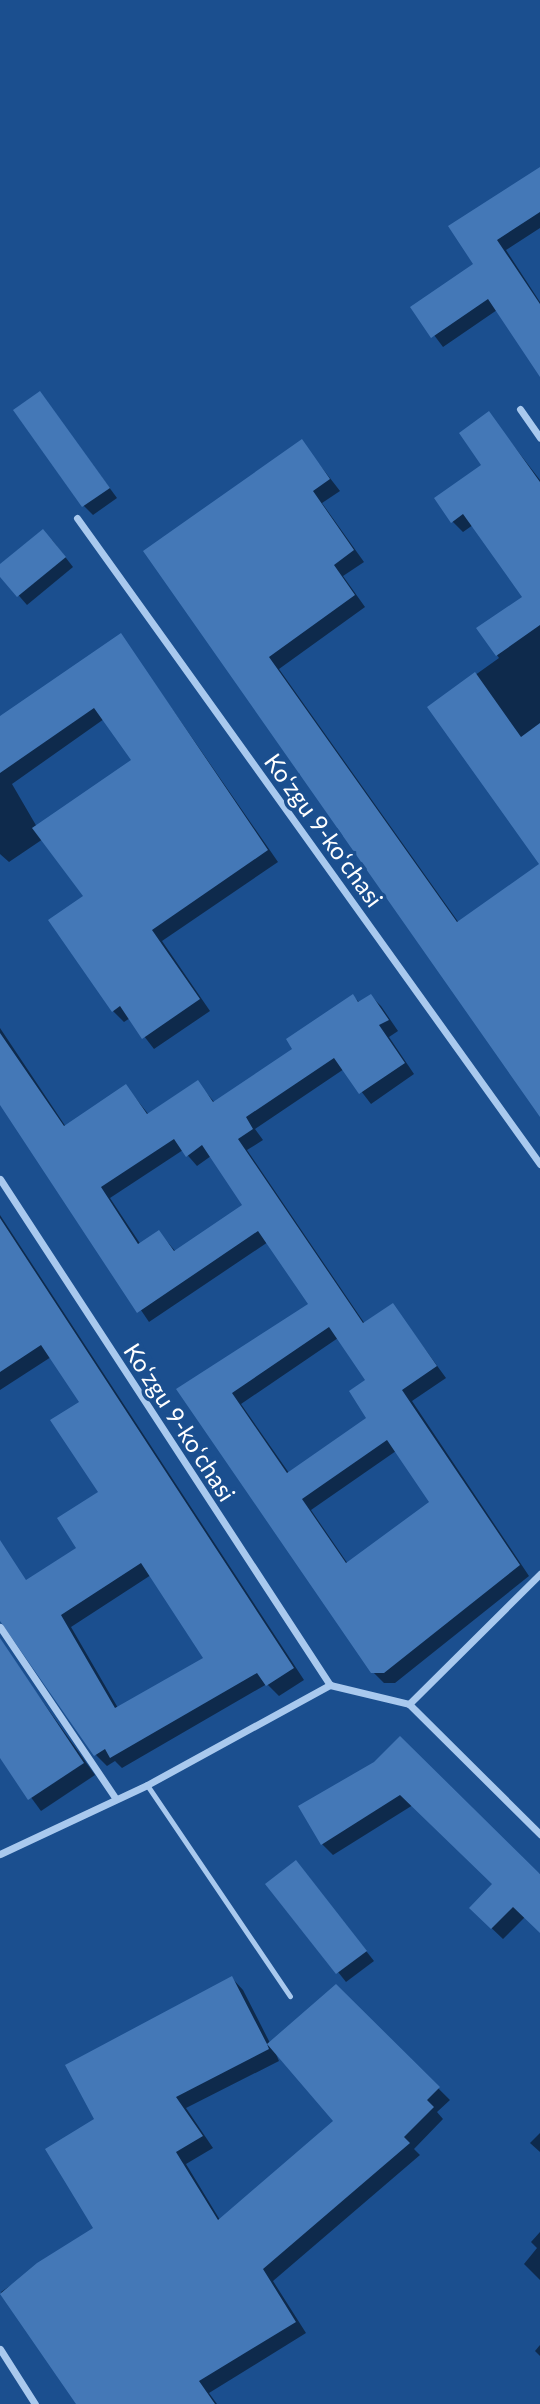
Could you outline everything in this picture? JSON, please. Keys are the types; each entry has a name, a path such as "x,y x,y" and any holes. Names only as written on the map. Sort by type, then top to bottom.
{"street":[{"path":"520,409 540,438"},
{"name":"Koʻzgu 9-koʻchasi","path":"77,518 540,1164"},
{"name":"Koʻzgu 9-koʻchasi","path":"0,1179 330,1685"},
{"path":"409,1704 540,1574"},
{"path":"0,1627 116,1798"},
{"path":"0,1854 147,1785 330,1685 409,1704 540,1834"},
{"path":"0,2349 35,2404"}],"lane":[{"path":"147,1785 290,1996"}],"building":[{"path":"540,167 540,212 497,240 540,304 540,377 488,299 431,338 410,307 473,264 448,226"},
{"path":"40,391 110,488 82,507 13,410"},
{"path":"489,411 540,482 540,625 496,656 476,628 522,597 463,514 451,523 434,498 481,465 459,433"},
{"path":"302,439 330,479 313,491 354,550 334,565 355,595 269,657 457,922 539,864 427,707 475,672 521,737 540,723 540,1117 143,551"},
{"path":"43,529 66,557 17,597 0,577 0,564"},
{"path":"121,633 268,850 152,930 200,999 142,1039 120,1006 112,1012 48,920 83,896 32,828 131,760 94,708 0,773 0,716"},
{"path":"353,994 358,1002 371,994 389,1020 379,1025 405,1063 359,1094 334,1058 246,1117 253,1129 238,1139 363,1323 393,1303 437,1366 402,1390 520,1565 384,1673 371,1673 176,1389 308,1304 258,1231 137,1313 0,1105 0,1033 64,1126 126,1084 147,1114 198,1080 213,1102 292,1049 286,1039","holes":["174,1139 186,1157 202,1145 242,1205 174,1251 159,1230 138,1244 101,1187","329,1327 365,1380 349,1391 366,1418 287,1473 232,1393","387,1440 429,1502 346,1563 302,1499"]},
{"path":"0,1218 294,1668 266,1686 257,1673 110,1758 105,1749 94,1756 0,1621 0,1540 26,1580 76,1548 57,1518 98,1492 50,1420 79,1402 41,1345 0,1372","holes":["141,1563 203,1658 115,1708 61,1615"]},
{"path":"0,1638 84,1763 28,1800 0,1758"},
{"path":"400,1736 540,1874 540,1933 513,1907 491,1929 469,1908 492,1884 400,1795 321,1845 298,1806 374,1762"},
{"path":"296,1860 367,1951 336,1974 265,1884"},
{"path":"232,1976 267,2044 336,1984 440,2087 427,2100 434,2107 404,2137 410,2143 263,2269 296,2322 199,2381 215,2404 76,2404 0,2294 37,2263 93,2228 45,2149 94,2119 65,2065","holes":["267,2044 333,2121 218,2220 176,2152 203,2136 176,2097 269,2049"]}]}
